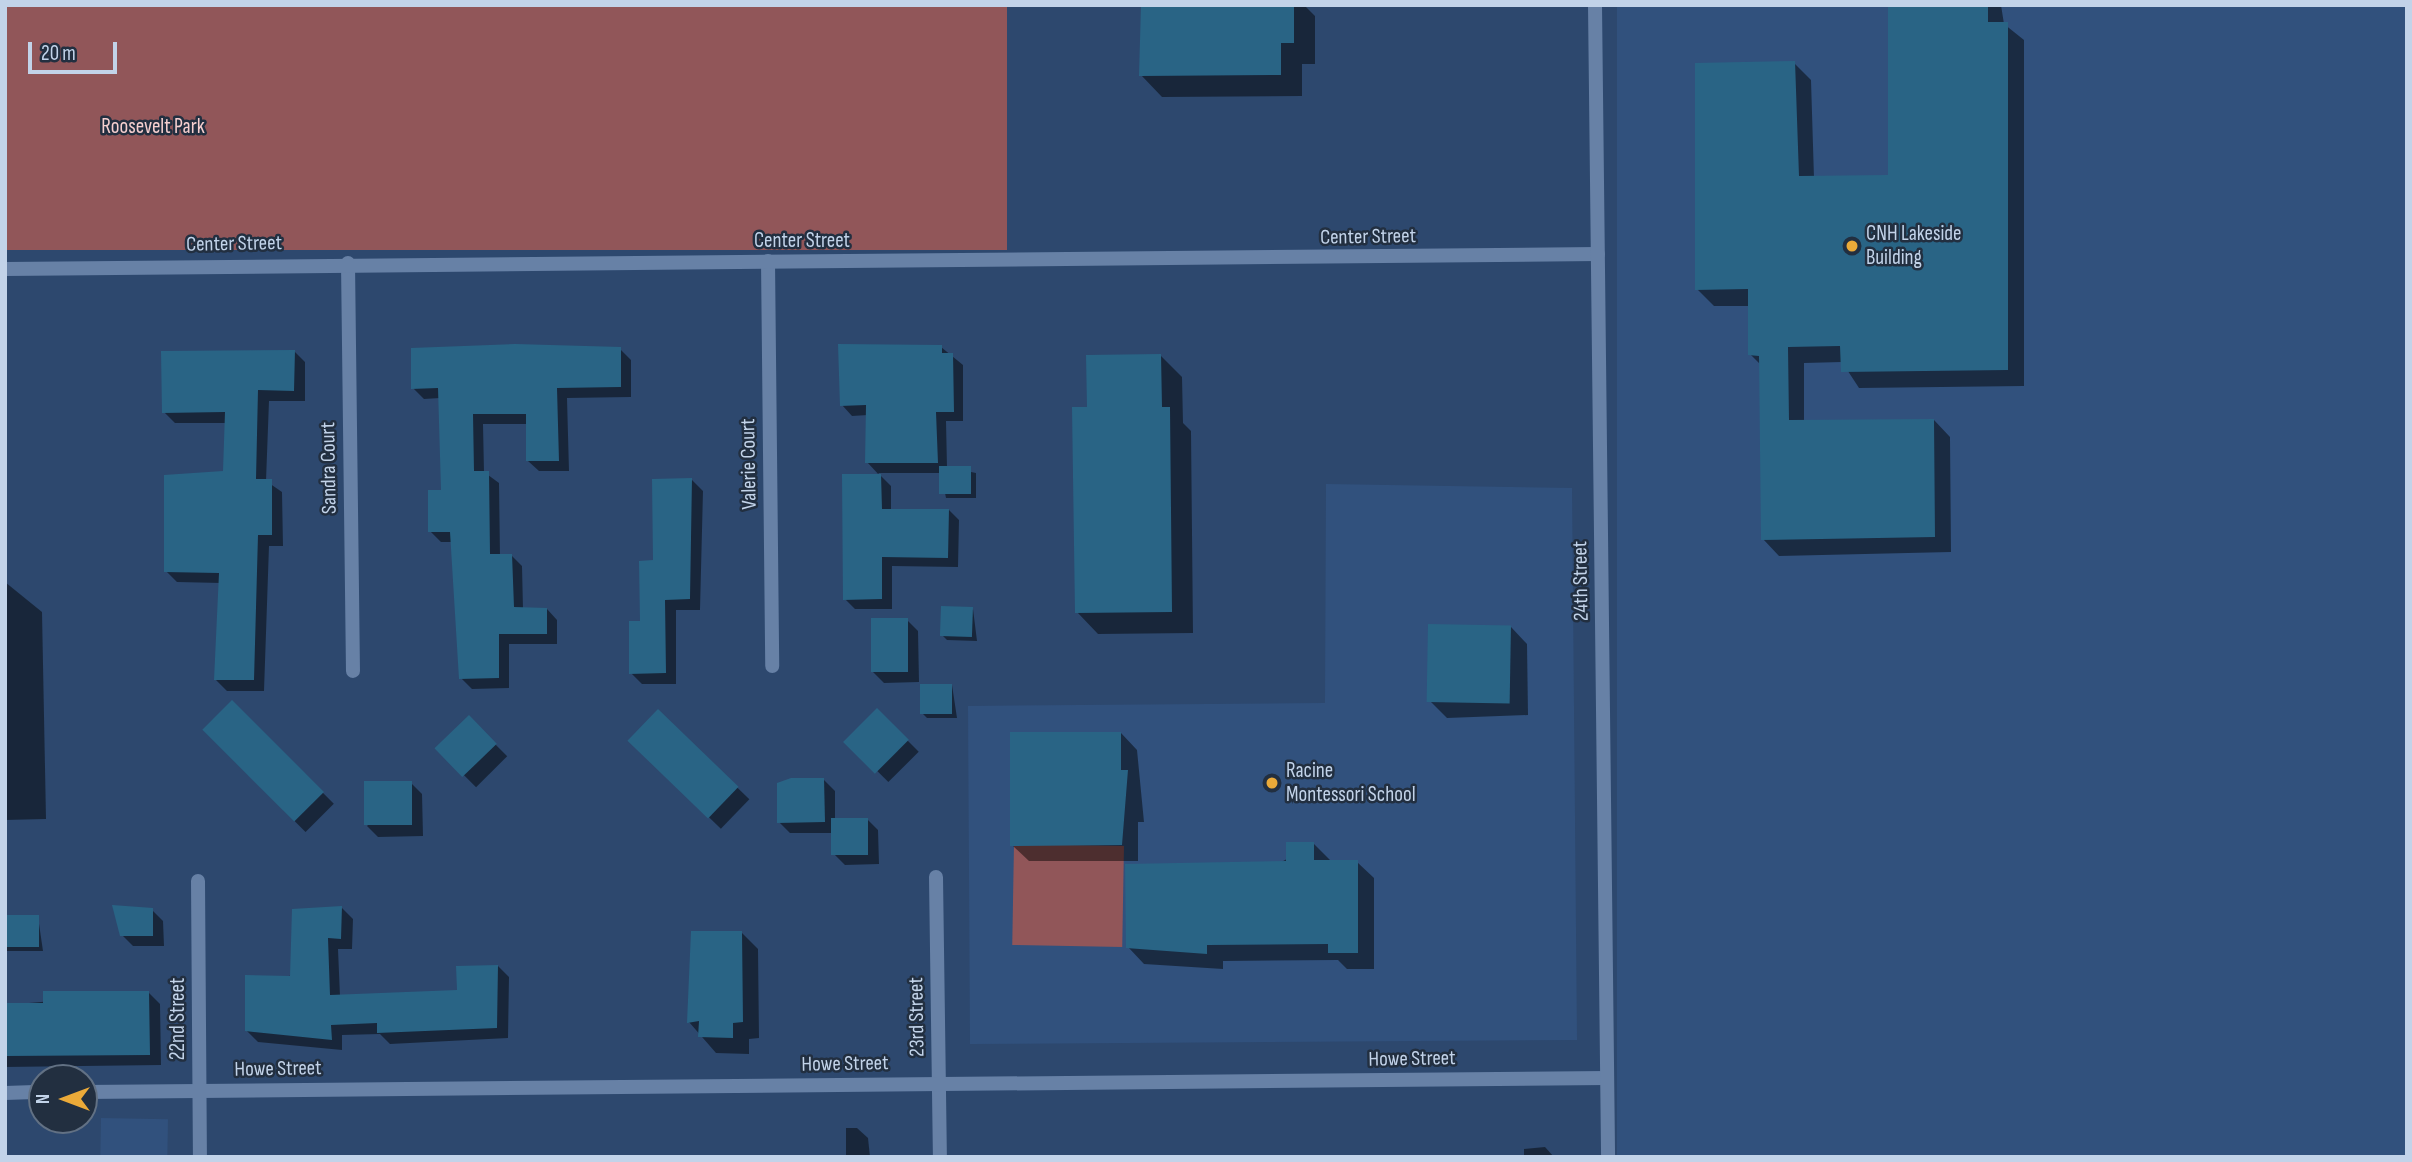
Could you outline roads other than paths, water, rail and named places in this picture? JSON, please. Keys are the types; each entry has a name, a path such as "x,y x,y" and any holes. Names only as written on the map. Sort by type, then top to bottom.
{"street":[{"name":"24th Street","path":"1595,5 1608,1157"},
{"name":"Center Street","path":"5,269 348,263 1598,254"},
{"name":"Valerie Court","path":"768,261 772,666"},
{"name":"Sandra Court","path":"348,263 353,671"},
{"name":"23rd Street","path":"936,877 940,1157"},
{"name":"22nd Street","path":"198,881 200,1157"},
{"name":"Howe Street","path":"98,1092 1607,1078"},
{"path":"5,1093 28,1092"}],"place":[{"name":"CNH Lakeside Building","path":"1852,246"},
{"name":"Racine Montessori School","path":"1272,783"}],"park label":[{"name":"Roosevelt Park","path":"153,127"}]}
